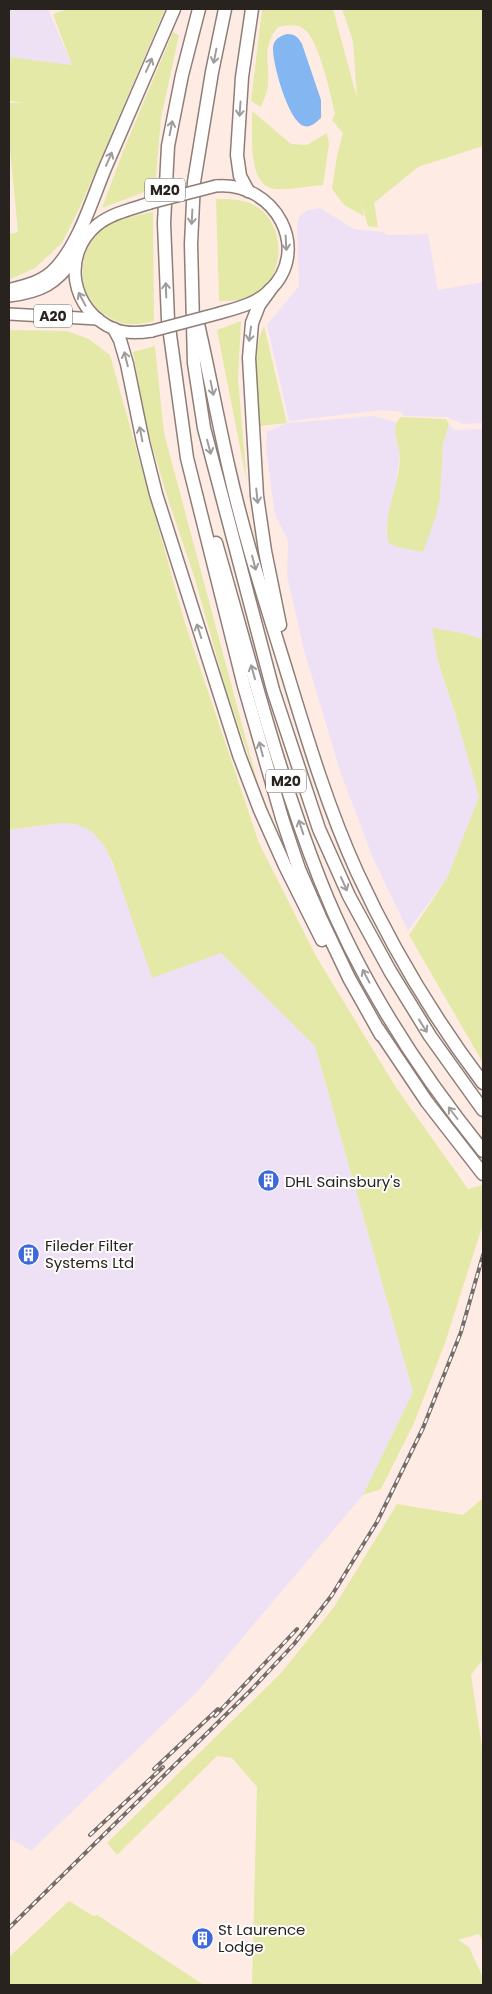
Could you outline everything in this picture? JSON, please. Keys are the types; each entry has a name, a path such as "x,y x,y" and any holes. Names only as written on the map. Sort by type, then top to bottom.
{"highway":[{"path":"9,290 33,284 46,277 56,269 71,246 92,204 174,9"},
{"name":"M20","path":"200,9 182,75 168,146 164,222 168,320 187,458 244,686 282,818 299,868 320,917 381,1035"},
{"name":"M20","path":"225,9 212,72 194,182 191,244 194,362 204,428 273,690 319,830 349,896 390,971 430,1036 483,1110"},
{"path":"248,190 240,176 238,147 242,77 252,9"},
{"path":"80,244 92,204"},
{"name":"M20","path":"270,290 256,313 249,346 257,496 264,551 277,614 313,755"},
{"name":"M20","path":"192,295 229,470 253,562 313,755 336,822 377,914 423,996 483,1082"},
{"name":"M20","path":"114,329 126,356 143,442 156,494 239,755 260,810 285,866 325,946 381,1035 427,1102 483,1174"},
{"name":"M20","path":"174,374 204,502 285,778 320,881 357,960 402,1039 454,1115 483,1151"}],"main road":[{"path":"216,186 234,186 248,190 258,195 272,208 285,231 287,249 284,265 278,279 270,290 247,305 152,331 134,333 114,329 98,319 83,303 78,293 74,272 76,257 80,244 89,233 106,219 126,210 216,186"},
{"name":"A20","path":"9,296 27,294 53,283 76,257"},
{"name":"A20","path":"9,314 98,319"}],"shaded area":[{"path":"9,9 48,9 72,65 9,58"},
{"path":"320,208 354,229 382,232 388,235 428,234 438,290 483,282 483,423 463,424 447,417 404,416 401,412 383,410 289,421 267,325 299,286 297,227 299,216 308,210"},
{"path":"375,416 396,422 395,436 400,451 387,525 387,535 440,499 443,444 449,424 454,430 483,429 483,642 482,639 432,629 438,662 456,716 479,797 447,878 408,931 373,858 340,771 304,650 287,576 288,541 275,515 266,448 267,432 287,423"},
{"path":"60,823 76,824 91,831 104,845 125,893 221,953 315,1046 413,1392 363,1495 196,1693 31,1851 9,1838 9,830"}],"green space":[{"path":"68,9 165,9 80,207 62,243 35,268 9,280 9,234 18,232 9,140 9,103 24,103 9,101 9,57 72,65 53,14"},
{"path":"262,9 333,9 357,98 353,41 342,9 483,9 483,146 418,167 374,203 378,227 368,226 361,201 364,216 344,205 332,189 343,133 332,120 335,114 324,69 315,44 304,29 295,25 278,27 268,48 268,87 261,107 251,101"},
{"path":"173,32 179,35 161,118 155,188 102,208 124,149"},
{"path":"252,111 291,144 307,145 327,133 329,144 323,185 282,189 266,186 255,169 252,144"},
{"path":"216,199 240,200 254,205 265,213 272,223 277,236 277,262 273,274 267,285 257,294 248,298 234,301 219,301"},
{"path":"153,212 154,321 123,324 102,313 94,305 84,285 83,262 92,240 106,226 122,219"},
{"path":"241,321 238,379 247,483 217,330"},
{"path":"264,326 287,423 259,426 255,363 259,338"},
{"path":"9,330 67,331 89,339 110,355 185,623 259,843 316,956 395,1086 468,1189 483,1185 483,1224 445,1343 414,1423 381,1489 363,1495 413,1392 315,1046 221,953 152,978 114,866 104,845 91,831 76,824 61,823 9,830"},
{"path":"155,346 164,433 259,788 225,686 194,576 146,425 133,352"},
{"path":"401,417 446,419 449,424 443,444 440,499 423,552 397,547 389,543 387,532 387,521 400,461 395,428"},
{"path":"432,628 462,633 482,639 483,642 483,1063 409,935 447,878 479,797 456,716 438,662"},
{"path":"483,1498 483,1659 471,1675 483,1754 483,1943 479,1934 458,1940 469,1947 483,1978 483,1985 252,1985 257,1787 232,1758 217,1756 117,1855 107,1843 281,1673 334,1607 397,1504 463,1515"},
{"path":"69,1901 93,1916 97,1915 204,1985 9,1985 9,1957"}],"water":[{"path":"287,34 296,36 302,44 321,100 321,118 309,126 304,126 298,122 292,114 282,90 275,65 274,44 278,38"}],"railway":[{"path":"9,1928 253,1688 294,1644 332,1595 377,1522 423,1428 461,1332 483,1255"},
{"path":"215,1716 297,1629"},
{"path":"154,1769 218,1709"},
{"path":"90,1835 163,1767"}],"place":[{"name":"DHL Sainsbury's","path":"269,1181"},
{"name":"Fileder Filter Systems Ltd","path":"29,1254"},
{"name":"St Laurence Lodge","path":"202,1938"}]}
